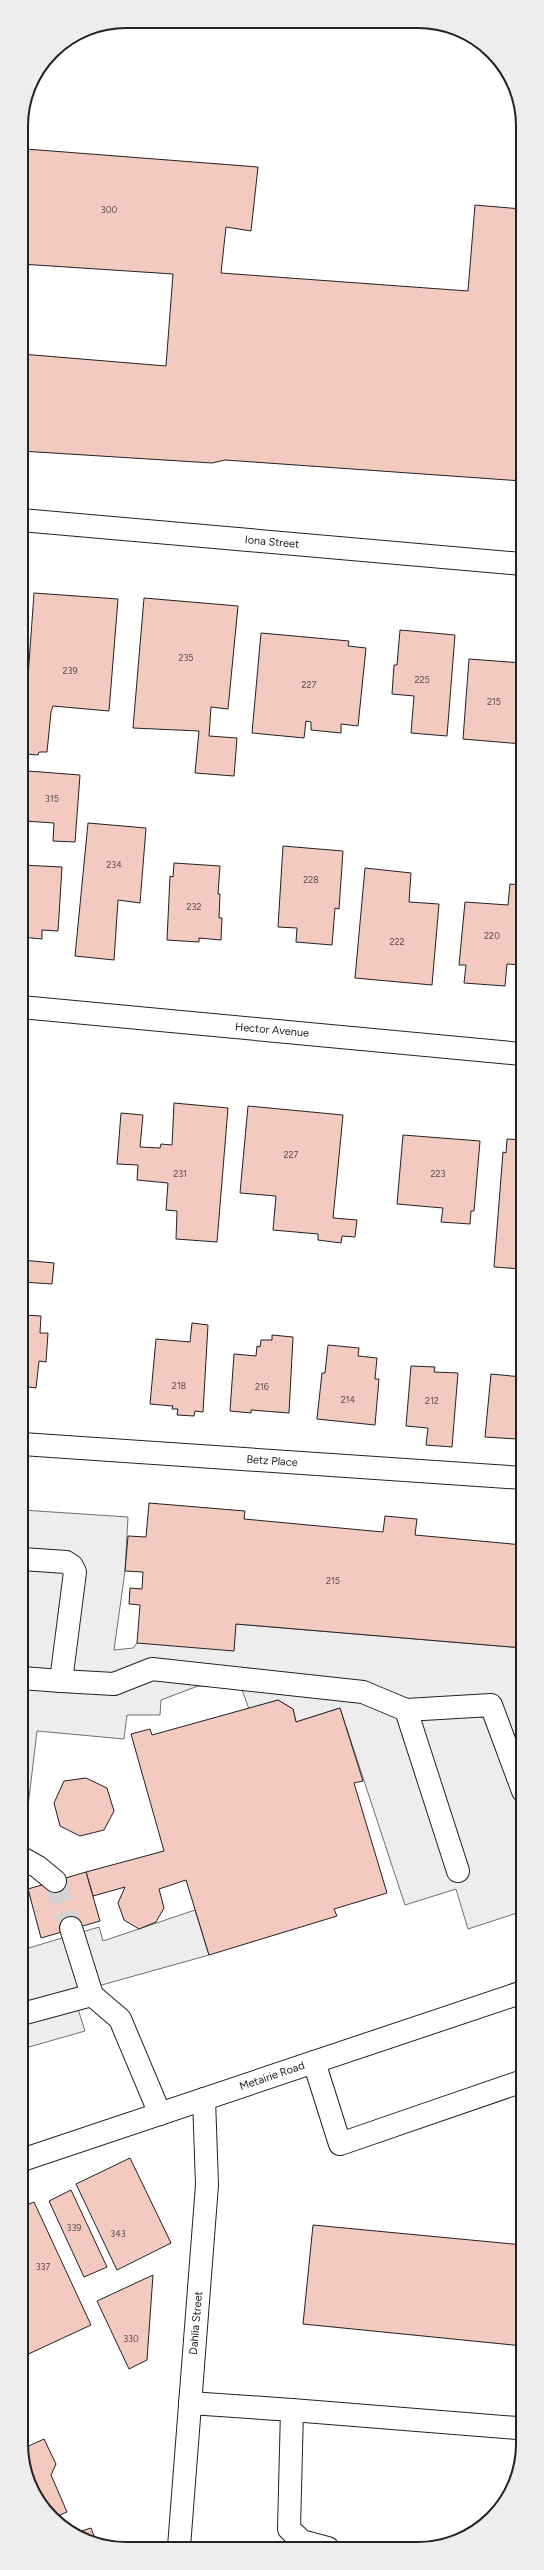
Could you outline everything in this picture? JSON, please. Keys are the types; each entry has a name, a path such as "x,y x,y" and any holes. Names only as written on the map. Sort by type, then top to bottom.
{"street":[{"name":"Iona Street","path":"28,521 516,563"},
{"name":"Hector Avenue","path":"28,1008 516,1053"},
{"name":"Betz Place","path":"28,1444 516,1478"},
{"path":"28,1559 66,1562 72,1566 75,1572 61,1681"},
{"path":"28,1678 114,1684 152,1669 363,1692 406,1710 490,1705 514,1747"},
{"path":"406,1710 458,1871"},
{"path":"28,1861 38,1867 55,1881"},
{"path":"70,1928 92,1995 120,2019 160,2114"},
{"name":"Metairie Road","path":"28,2158 516,1994"},
{"path":"28,2012 92,1995"},
{"path":"314,2062 340,2144 516,2083"},
{"name":"Dahlia Street","path":"179,2542 207,2185 204,2100"},
{"path":"190,2402 516,2428"},
{"path":"292,2410 289,2529 302,2541 306,2542"}],"shaded area":[{"path":"28,1510 128,1517 125,1571 114,1650 133,1648 137,1643 236,1624 516,1647 516,1913 468,1929 456,1889 405,1905 340,1708 296,1722 293,1709 278,1700 249,1709 241,1687 198,1686 161,1700 160,1715 127,1715 124,1739 37,1731 28,1807"},
{"path":"195,1910 209,1955 73,1993 85,2031 28,2047 28,1948 99,1927 103,1941"}],"building":[{"path":"28,149 258,167 251,231 226,227 221,273 468,291 475,205 516,208 516,481 225,460 212,463 28,451 28,355 166,366 173,274 28,264"},
{"path":"34,593 118,599 109,711 53,706 51,712 47,752 39,752 38,755 28,754 28,677"},
{"path":"144,598 238,606 228,709 211,707 209,736 237,738 234,776 195,773 199,731 133,728"},
{"path":"400,630 455,635 447,736 411,733 414,696 392,694 394,665 397,665"},
{"path":"261,633 349,641 348,646 366,648 358,726 341,724 341,733 311,730 311,722 306,721 304,738 252,733"},
{"path":"469,659 516,663 516,743 463,739"},
{"path":"28,771 80,775 75,842 53,841 54,823 28,821"},
{"path":"88,823 146,828 140,903 118,900 114,960 75,956"},
{"path":"283,846 343,851 339,909 335,908 332,945 296,942 297,928 278,927"},
{"path":"174,863 220,866 218,894 220,894 219,918 222,918 221,940 199,938 199,942 167,940 170,876 173,877"},
{"path":"28,865 62,867 58,931 42,930 42,939 28,938"},
{"path":"365,868 411,873 409,902 439,904 432,985 355,978"},
{"path":"510,884 516,884 516,965 507,964 505,986 464,983 466,965 459,965 465,902 508,905"},
{"path":"174,1103 228,1108 217,1242 176,1239 177,1211 166,1210 168,1183 137,1180 138,1165 117,1164 121,1113 143,1115 140,1147 160,1148 161,1144 172,1145"},
{"path":"248,1106 343,1115 333,1218 357,1220 355,1237 342,1236 341,1243 318,1240 318,1234 273,1230 276,1196 240,1193"},
{"path":"403,1135 480,1141 474,1211 471,1211 470,1224 441,1222 443,1208 397,1204"},
{"path":"507,1139 516,1140 516,1269 494,1267 503,1152 506,1153"},
{"path":"28,1261 54,1263 52,1284 28,1282"},
{"path":"28,1315 41,1316 40,1333 48,1333 46,1362 39,1361 36,1388 28,1387"},
{"path":"192,1323 208,1325 203,1412 195,1411 194,1416 177,1415 178,1409 172,1409 173,1406 150,1404 156,1339 190,1342"},
{"path":"272,1335 293,1337 289,1413 251,1410 251,1413 230,1411 234,1354 256,1356 257,1346 260,1347 261,1340 272,1340"},
{"path":"328,1345 359,1348 358,1356 377,1358 375,1379 379,1379 375,1425 317,1419 322,1373 325,1373"},
{"path":"411,1366 435,1367 434,1372 458,1373 452,1447 426,1445 428,1428 406,1426"},
{"path":"491,1374 516,1376 516,1439 485,1437"},
{"path":"149,1503 245,1511 244,1519 383,1532 385,1516 417,1519 415,1535 516,1544 516,1647 236,1624 234,1651 137,1643 140,1605 129,1604 130,1588 142,1589 143,1572 125,1571 128,1536 146,1537"},
{"path":"278,1700 293,1709 296,1722 340,1708 363,1781 354,1783 387,1893 334,1909 337,1916 209,1955 186,1880 159,1889 164,1908 156,1922 139,1929 124,1920 118,1903 125,1887 93,1896 86,1872 164,1851 131,1734 150,1729 152,1735"},
{"path":"86,1778 107,1788 114,1811 104,1830 80,1836 60,1826 54,1803 64,1781"},
{"path":"86,1872 100,1921 41,1938 28,1889"},
{"path":"130,2158 171,2243 117,2270 76,2184"},
{"path":"71,2190 107,2267 84,2277 49,2201"},
{"path":"34,2202 91,2325 28,2354 28,2204"},
{"path":"313,2225 516,2244 516,2345 303,2324"},
{"path":"153,2275 147,2360 129,2369 97,2301"},
{"path":"44,2439 56,2464 51,2475 67,2512 59,2516 48,2504 41,2493 31,2470 28,2446"},
{"path":"91,2528 94,2537 88,2535 81,2531"}],"tunnel":[{"path":"55,1881 71,1928"}]}
